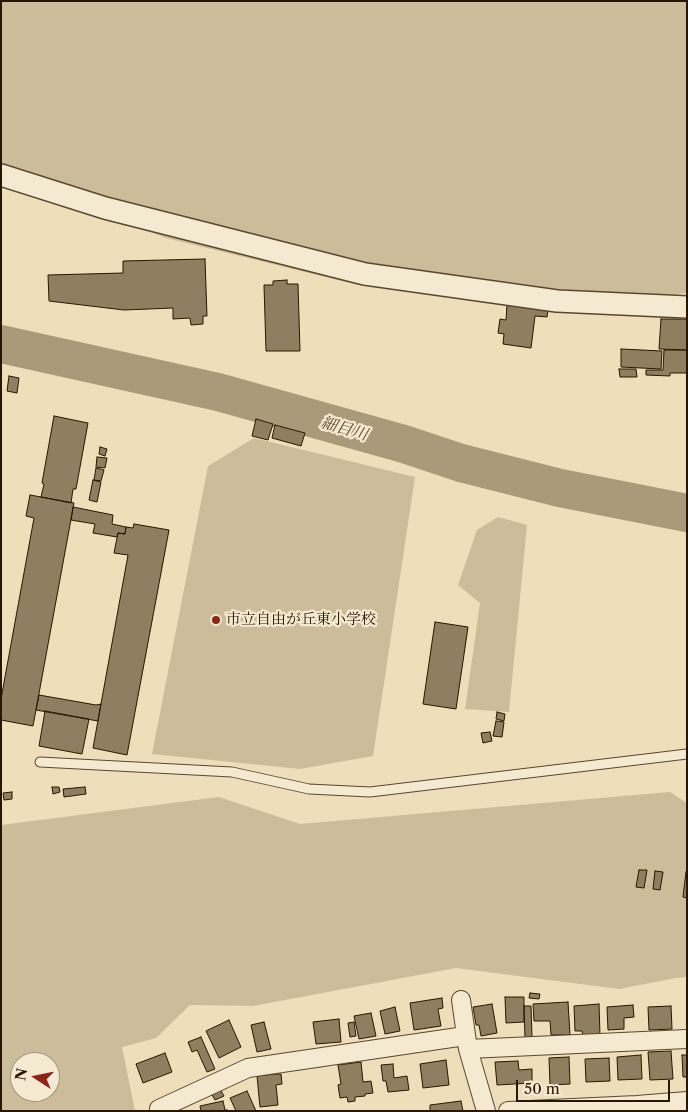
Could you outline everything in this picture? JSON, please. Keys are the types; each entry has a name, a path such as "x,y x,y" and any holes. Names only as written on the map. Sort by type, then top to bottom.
{"street":[{"path":"1,175 105,208 365,274 556,301 687,307"},
{"path":"461,1000 467,1042 486,1111"},
{"path":"159,1111 159,1108 248,1068 467,1042 687,1040"},
{"path":"508,1111 687,1101"}],"lane":[{"path":"40,762 232,772 309,789 370,792 687,754"}],"shaded area":[{"path":"1,1 687,1 687,293 627,300 358,285 166,238 1,174"},
{"path":"254,438 415,477 373,756 300,769 152,754 208,466"},
{"path":"498,517 527,525 509,712 465,709 480,603 458,585 477,530"},
{"path":"670,792 687,803 687,977 619,989 456,968 253,1006 190,1005 156,1038 122,1047 135,1111 1,1111 1,825 219,797 300,824"}],"building":[{"path":"205,259 207,316 203,316 203,324 191,325 190,318 173,319 173,308 124,310 49,301 48,275 123,273 123,261"},
{"path":"287,280 287,284 298,284 300,351 266,351 264,285 273,285 273,281"},
{"path":"507,305 548,310 547,317 535,316 531,348 503,344 504,334 498,333 500,319 506,320"},
{"path":"661,319 687,319 687,350 659,349"},
{"path":"621,349 662,351 661,369 621,367"},
{"path":"664,350 687,350 687,373 670,373 670,376 646,375 646,370 663,370"},
{"path":"619,369 636,369 637,377 620,377"},
{"path":"9,376 19,378 17,393 7,391"},
{"path":"54,416 88,423 76,489 73,489 71,503 41,497"},
{"path":"256,419 273,424 268,440 252,436"},
{"path":"275,425 305,433 301,446 272,438"},
{"path":"100,447 107,449 105,456 99,454"},
{"path":"97,457 107,458 105,468 96,467"},
{"path":"96,468 104,470 101,481 94,480"},
{"path":"93,480 101,482 97,502 89,500"},
{"path":"30,495 74,503 33,726 1,720 1,699 34,518 26,516"},
{"path":"73,507 113,515 112,524 126,527 125,534 118,533 117,537 93,533 95,524 71,520"},
{"path":"134,524 169,530 127,755 93,748 128,555 114,553 118,533 125,534 126,527 133,528"},
{"path":"435,622 468,627 456,709 423,704"},
{"path":"39,695 96,705 101,704 98,721 36,710"},
{"path":"45,711 89,719 82,754 39,746"},
{"path":"497,712 505,714 504,721 496,719"},
{"path":"496,721 504,722 502,737 493,736"},
{"path":"490,732 492,741 483,743 481,733"},
{"path":"52,787 59,787 60,792 53,794"},
{"path":"85,787 86,794 64,797 63,789"},
{"path":"12,792 12,799 4,800 3,793"},
{"path":"639,870 647,870 644,888 636,887"},
{"path":"655,871 663,872 660,890 653,889"},
{"path":"687,873 687,898 683,897"},
{"path":"530,993 540,994 539,999 529,998"},
{"path":"505,997 524,997 524,1022 506,1023"},
{"path":"442,998 443,1008 438,1009 441,1026 414,1030 410,1003"},
{"path":"568,1002 570,1035 551,1035 550,1021 534,1021 533,1004"},
{"path":"492,1004 497,1033 481,1036 479,1025 476,1025 473,1007"},
{"path":"599,1004 600,1035 583,1036 582,1031 575,1031 574,1006"},
{"path":"633,1005 634,1017 624,1018 624,1029 608,1030 607,1007"},
{"path":"524,1006 531,1006 532,1037 525,1038"},
{"path":"671,1006 672,1029 649,1030 648,1007"},
{"path":"395,1007 400,1031 385,1034 380,1011"},
{"path":"371,1013 376,1036 359,1039 354,1016"},
{"path":"339,1019 341,1042 316,1044 313,1022"},
{"path":"229,1020 241,1047 219,1058 206,1031"},
{"path":"264,1022 271,1049 257,1052 251,1025"},
{"path":"354,1022 356,1036 350,1037 348,1023"},
{"path":"201,1037 215,1069 207,1072 197,1050 192,1052 188,1042"},
{"path":"671,1051 673,1079 650,1080 648,1052"},
{"path":"165,1053 172,1072 143,1083 136,1064"},
{"path":"641,1055 642,1079 618,1080 617,1057"},
{"path":"682,1055 687,1055 687,1077 683,1077"},
{"path":"569,1057 570,1084 550,1085 549,1058"},
{"path":"609,1058 610,1081 586,1082 585,1059"},
{"path":"446,1060 449,1085 423,1088 420,1064"},
{"path":"518,1061 519,1070 532,1069 532,1083 497,1085 495,1062"},
{"path":"361,1062 363,1082 371,1081 373,1093 355,1097 355,1101 348,1102 347,1097 340,1098 338,1085 341,1084 338,1065"},
{"path":"393,1064 394,1078 407,1076 409,1090 388,1092 386,1081 383,1081 381,1065"},
{"path":"281,1074 282,1084 276,1085 278,1105 260,1107 257,1076"},
{"path":"220,1089 224,1096 215,1100 211,1093"},
{"path":"247,1091 256,1111 236,1111 230,1098"},
{"path":"223,1101 225,1110 229,1111 201,1111 200,1106"},
{"path":"461,1101 463,1111 430,1111 430,1105"}],"waterway":[{"name":"細目川","path":"1,344 218,392 404,444 461,463 560,488 687,513"}],"place":[{"name":"市立自由が丘東小学校","path":"216,620"}]}
